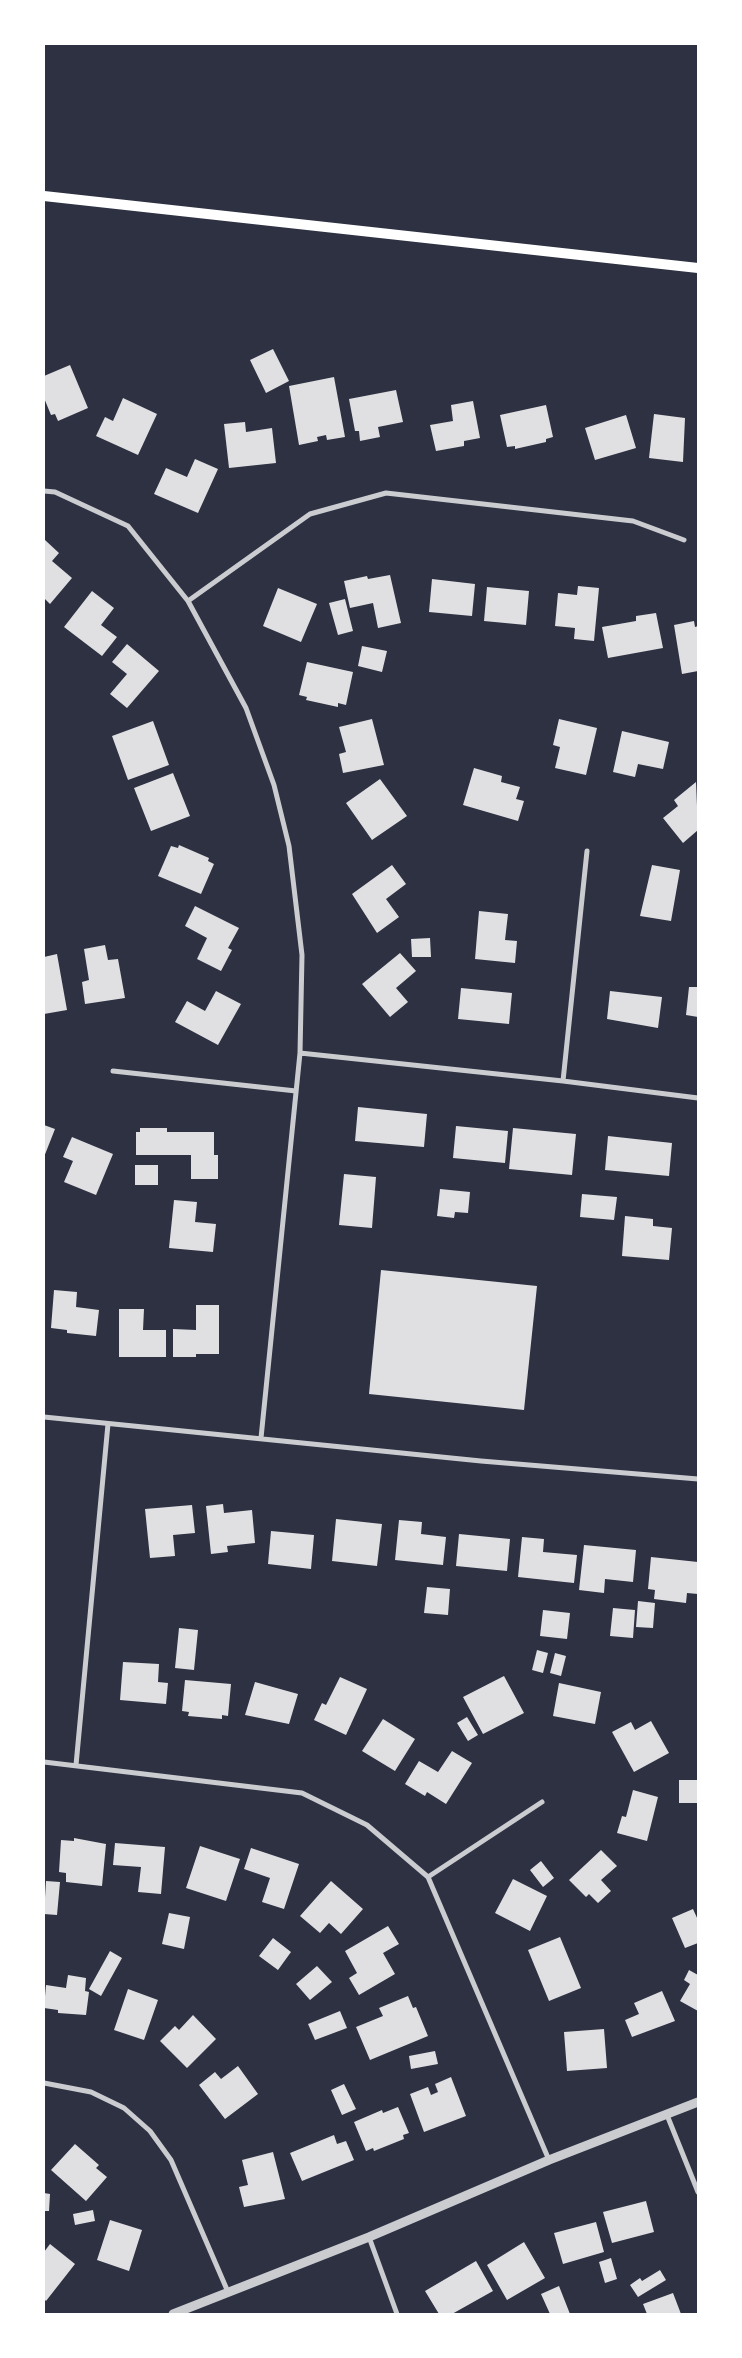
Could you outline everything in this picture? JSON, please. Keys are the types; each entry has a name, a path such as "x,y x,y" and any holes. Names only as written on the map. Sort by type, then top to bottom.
{"main road":[{"path":"44,196 698,268"}],"street":[{"path":"44,491 55,492 128,526 188,600 246,708 274,785 289,846 302,955 300,1053 261,1438"},
{"path":"188,600 310,514 386,492 633,521 684,540"},
{"path":"563,1081 587,851"},
{"path":"300,1053 563,1081 698,1098"},
{"path":"113,1071 296,1091"},
{"path":"44,1417 482,1461 698,1479"},
{"path":"76,1765 108,1424"},
{"path":"44,1762 302,1794 363,1822 428,1877 549,2160"},
{"path":"428,1877 542,1802"},
{"path":"44,2083 91,2092 124,2108 150,2131 171,2160 228,2292"},
{"path":"173,2314 369,2237 549,2160 698,2102"},
{"path":"667,2115 698,2192"},
{"path":"369,2237 397,2314"}],"building":[{"path":"273,349 289,381 266,393 250,360"},
{"path":"70,365 88,408 58,421 55,414 51,415 44,398 44,376"},
{"path":"334,377 345,437 327,440 326,435 317,437 318,441 299,445 289,386"},
{"path":"396,390 403,422 378,427 380,437 360,441 359,431 355,431 349,399"},
{"path":"123,398 157,414 138,455 96,436 105,417 113,421"},
{"path":"473,401 480,438 464,441 464,446 436,451 430,425 453,421 451,405"},
{"path":"546,405 553,437 546,439 546,442 515,449 515,446 507,447 500,415"},
{"path":"654,414 685,418 683,462 649,458"},
{"path":"626,415 636,448 595,460 585,428"},
{"path":"245,422 246,432 272,428 276,463 229,468 224,424"},
{"path":"195,459 218,469 198,513 154,494 166,468 187,477"},
{"path":"45,540 59,553 52,561 72,578 50,604 44,598"},
{"path":"390,575 401,623 378,628 373,603 350,608 344,581 367,576 368,579"},
{"path":"432,579 475,584 472,616 429,612"},
{"path":"578,586 599,588 594,641 574,639 575,628 555,626 558,593 577,595"},
{"path":"487,587 529,591 526,625 484,621"},
{"path":"278,588 317,604 301,642 263,626"},
{"path":"92,591 114,608 101,625 117,637 102,656 64,627"},
{"path":"345,599 353,631 338,635 329,603"},
{"path":"656,613 663,648 608,658 602,627 636,621 636,616"},
{"path":"694,621 695,627 698,626 698,671 682,674 674,625"},
{"path":"127,644 159,671 127,708 110,694 127,674 112,662"},
{"path":"362,646 387,651 382,672 358,666"},
{"path":"307,662 353,672 346,705 338,703 338,707 306,700 307,697 299,695"},
{"path":"372,719 384,765 343,773 339,754 346,752 339,727"},
{"path":"559,719 597,728 586,775 555,768 560,747 553,745"},
{"path":"153,721 169,765 128,780 112,736"},
{"path":"622,731 669,742 663,769 638,764 635,777 613,772"},
{"path":"474,768 502,776 501,782 520,787 516,799 524,801 518,821 463,805"},
{"path":"173,773 190,816 151,831 134,788"},
{"path":"380,779 407,816 372,840 346,803"},
{"path":"696,782 698,830 683,843 663,818 678,806 674,800"},
{"path":"179,845 209,858 208,861 214,864 201,894 158,876 171,846 178,848"},
{"path":"392,865 406,884 386,899 399,917 377,933 352,894"},
{"path":"652,865 680,870 671,921 640,916"},
{"path":"195,906 239,928 228,948 232,950 221,971 197,959 207,938 185,926"},
{"path":"479,911 508,914 505,940 517,941 515,963 475,959"},
{"path":"430,938 431,957 412,957 411,939"},
{"path":"105,945 108,960 118,959 125,998 85,1004 82,982 89,980 84,949"},
{"path":"400,953 416,971 396,988 408,1002 390,1017 362,984"},
{"path":"57,954 67,1010 44,1014 44,957"},
{"path":"689,987 698,987 698,1017 686,1015"},
{"path":"461,988 512,993 509,1024 458,1019"},
{"path":"216,991 241,1004 218,1045 175,1022 187,1001 205,1011"},
{"path":"610,991 662,997 658,1028 607,1019"},
{"path":"358,1107 427,1114 424,1147 355,1141"},
{"path":"44,1125 55,1129 44,1157"},
{"path":"456,1126 508,1131 505,1163 453,1158"},
{"path":"140,1128 167,1128 167,1132 214,1132 214,1155 218,1155 218,1179 191,1179 191,1155 136,1155 136,1132 140,1132"},
{"path":"513,1128 576,1134 572,1175 509,1169"},
{"path":"608,1136 672,1143 669,1176 605,1170"},
{"path":"72,1137 113,1154 96,1195 64,1182 73,1161 63,1157"},
{"path":"135,1165 158,1165 158,1185 135,1185"},
{"path":"344,1174 376,1177 372,1228 339,1225"},
{"path":"440,1189 470,1192 468,1213 455,1212 454,1218 437,1216"},
{"path":"582,1194 617,1197 614,1220 580,1217"},
{"path":"174,1200 197,1202 195,1222 216,1224 213,1252 169,1248"},
{"path":"625,1216 653,1219 653,1226 672,1228 669,1260 622,1256"},
{"path":"381,1270 537,1286 524,1410 369,1394"},
{"path":"54,1290 77,1292 76,1307 99,1310 96,1336 67,1333 67,1330 51,1328"},
{"path":"196,1305 219,1305 219,1354 173,1357 173,1329 196,1330"},
{"path":"119,1309 144,1309 143,1330 166,1330 166,1357 119,1357"},
{"path":"223,1504 224,1513 252,1510 255,1543 227,1546 228,1552 211,1554 206,1506"},
{"path":"192,1505 195,1533 173,1535 175,1556 150,1558 145,1509"},
{"path":"336,1519 382,1524 377,1566 332,1561"},
{"path":"399,1520 422,1522 421,1534 446,1537 443,1565 395,1560"},
{"path":"271,1531 314,1535 311,1569 268,1564"},
{"path":"459,1534 510,1539 507,1571 456,1566"},
{"path":"522,1537 544,1539 543,1552 577,1555 574,1583 518,1577"},
{"path":"584,1545 636,1550 633,1582 605,1579 604,1593 579,1590"},
{"path":"651,1557 698,1562 698,1594 687,1593 686,1603 654,1599 655,1590 648,1589"},
{"path":"427,1587 450,1589 448,1615 424,1613"},
{"path":"638,1601 655,1603 653,1628 636,1627"},
{"path":"613,1608 635,1610 633,1638 610,1636"},
{"path":"543,1610 570,1613 567,1639 540,1636"},
{"path":"179,1628 198,1630 194,1670 175,1668"},
{"path":"537,1650 548,1653 543,1673 532,1670"},
{"path":"555,1653 566,1656 561,1676 550,1673"},
{"path":"123,1662 159,1664 158,1682 168,1683 166,1704 120,1700"},
{"path":"504,1676 524,1713 483,1734 463,1697"},
{"path":"340,1677 367,1689 346,1735 314,1720 322,1703 326,1705"},
{"path":"185,1680 231,1684 228,1716 222,1715 222,1719 188,1716 189,1712 182,1711"},
{"path":"255,1682 298,1694 289,1724 245,1715"},
{"path":"559,1683 601,1692 595,1724 553,1716"},
{"path":"467,1717 478,1735 468,1741 457,1723"},
{"path":"383,1719 415,1739 395,1771 362,1751"},
{"path":"651,1721 669,1753 634,1772 612,1732 631,1722 635,1730"},
{"path":"452,1751 472,1763 446,1804 427,1792 425,1796 405,1784 419,1761 438,1772"},
{"path":"679,1780 698,1780 698,1803 679,1803"},
{"path":"633,1790 658,1797 647,1841 617,1833 622,1816 626,1817"},
{"path":"74,1838 106,1844 102,1886 66,1882 66,1873 59,1872 61,1840 74,1841"},
{"path":"115,1843 165,1847 161,1894 138,1892 141,1867 113,1865"},
{"path":"200,1846 240,1859 226,1901 186,1888"},
{"path":"251,1848 299,1864 284,1909 262,1902 270,1878 244,1869"},
{"path":"601,1850 617,1866 601,1880 611,1891 598,1903 589,1894 586,1897 569,1880"},
{"path":"541,1861 554,1878 543,1887 530,1870"},
{"path":"513,1879 547,1896 530,1931 495,1913"},
{"path":"46,1881 60,1882 57,1915 44,1914"},
{"path":"331,1881 363,1909 341,1934 329,1923 320,1933 300,1916"},
{"path":"693,1909 698,1920 698,1943 685,1948 672,1918"},
{"path":"169,1913 190,1917 184,1949 162,1944"},
{"path":"388,1926 399,1944 383,1953 395,1974 359,1995 349,1978 357,1973 345,1951"},
{"path":"560,1937 581,1988 549,2001 528,1950"},
{"path":"273,1938 291,1952 278,1970 259,1956"},
{"path":"110,1951 122,1958 101,1996 89,1989"},
{"path":"317,1966 332,1982 310,2000 296,1984"},
{"path":"689,1970 698,1975 698,2011 680,2001 690,1984 684,1980"},
{"path":"68,1975 86,1978 85,1991 89,1992 86,2015 58,2013 58,2010 44,2008 46,1985 66,1988"},
{"path":"128,1989 158,2000 144,2040 114,2030"},
{"path":"662,1991 675,2021 632,2037 625,2020 639,2014 634,2003"},
{"path":"408,1996 413,2008 416,2007 428,2036 370,2060 356,2027 383,2016 379,2008"},
{"path":"340,2011 347,2028 315,2040 308,2024"},
{"path":"193,2015 216,2039 187,2068 160,2041 175,2026 179,2030"},
{"path":"604,2029 607,2068 567,2071 564,2032"},
{"path":"435,2051 438,2064 411,2069 409,2056"},
{"path":"238,2066 258,2094 225,2119 199,2085 215,2072 221,2079"},
{"path":"451,2077 466,2116 424,2132 410,2094 428,2087 431,2095 438,2092 435,2084"},
{"path":"344,2084 356,2109 342,2115 331,2090"},
{"path":"398,2107 409,2133 403,2135 404,2139 374,2151 373,2148 366,2151 354,2122 382,2110 383,2113"},
{"path":"334,2135 337,2144 346,2141 354,2160 302,2181 290,2153"},
{"path":"75,2144 99,2165 96,2168 107,2177 86,2201 51,2170"},
{"path":"273,2152 285,2199 244,2207 239,2187 248,2185 242,2160"},
{"path":"44,2193 50,2194 49,2211 44,2211"},
{"path":"646,2201 654,2232 612,2243 603,2212"},
{"path":"93,2210 95,2221 75,2225 73,2214"},
{"path":"110,2220 142,2230 129,2271 97,2260"},
{"path":"596,2222 604,2252 563,2264 554,2233"},
{"path":"524,2242 545,2278 507,2300 487,2265"},
{"path":"50,2244 75,2264 46,2301 44,2299 44,2252"},
{"path":"611,2258 617,2279 605,2283 599,2262"},
{"path":"476,2261 493,2291 452,2314 439,2314 425,2291"},
{"path":"660,2270 666,2280 638,2297 630,2285 640,2278 642,2281"},
{"path":"559,2286 570,2314 550,2314 541,2294"},
{"path":"673,2293 681,2314 647,2314 643,2304"}]}
